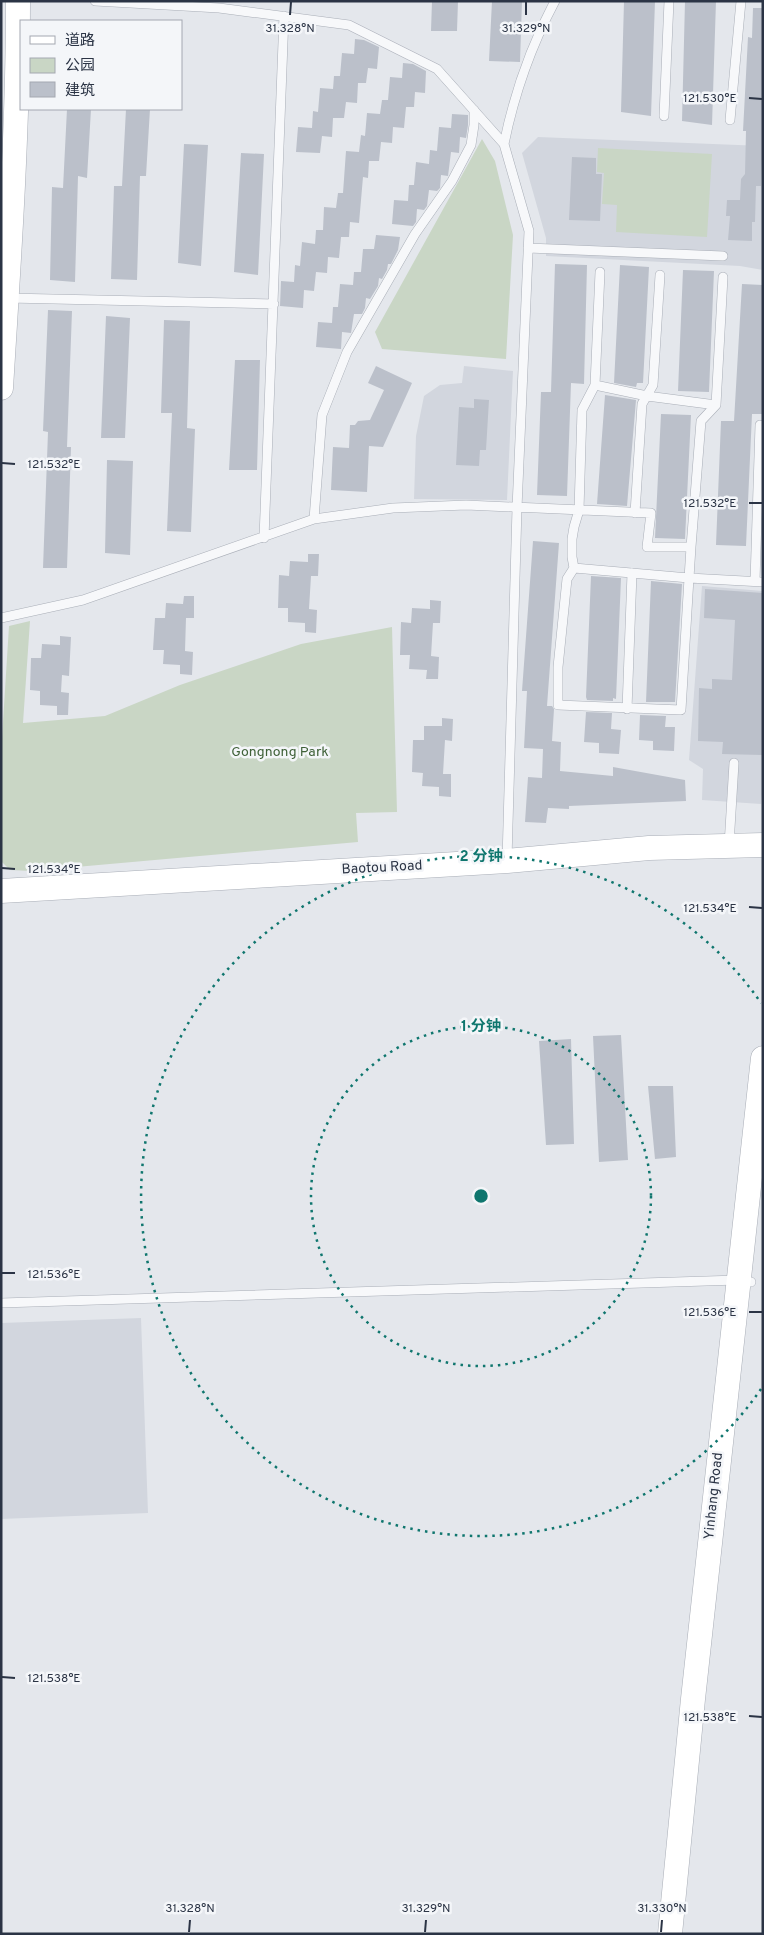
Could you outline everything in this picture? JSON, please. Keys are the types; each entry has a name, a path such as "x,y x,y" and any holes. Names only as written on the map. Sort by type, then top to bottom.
{"main road":[{"path":"1,387 8,298 18,1"},
{"name":"Baotou Road","path":"1,891 507,861 649,848 763,845"},
{"name":"Yinhang Road","path":"683,1934 763,1058"},
{"name":"Yinhang Road","path":"670,1934 693,1699 744,1281 763,1182"}],"lane":[{"path":"95,1 219,4 349,25 437,69 504,144 529,231 517,508 507,861"},
{"path":"504,144 521,78 555,1"},
{"path":"664,116 669,1"},
{"path":"730,120 741,1"},
{"path":"264,538 284,16"},
{"path":"314,519 322,415 347,352 415,234 452,181 467,152 474,125 474,110"},
{"path":"528,248 723,256"},
{"path":"600,272 595,385 582,410 579,510 573,533 572,557 574,568 567,579 558,667 558,705 627,709 681,710 701,420 716,404 723,278"},
{"path":"635,513 642,404 653,386 660,274"},
{"path":"8,298 274,304"},
{"path":"595,385 647,396 716,404"},
{"path":"574,568 759,582 760,426"},
{"path":"1,618 83,600 314,519 393,508 466,505 651,513 647,547 691,548"},
{"path":"627,709 632,573"},
{"path":"729,846 734,763"},
{"path":"1,1303 744,1281"}],"shaded area":[{"path":"538,137 763,146 763,270 740,266 546,256 546,238 522,153"},
{"path":"464,366 513,371 507,500 414,499 416,436 424,396 440,385 462,383"},
{"path":"702,586 763,591 763,785 761,804 702,800 703,769 689,760"},
{"path":"141,1318 148,1513 1,1519 1,1323"}],"green space":[{"path":"482,139 495,161 513,235 506,359 382,349 375,332"},
{"path":"598,148 712,154 707,237 616,232 617,205 602,204 604,173 597,172"},
{"name":"Gongnong Park","path":"30,621 23,723 105,716 180,685 301,644 392,627 397,812 356,813 358,842 31,871 10,870 1,861 1,754 9,626"}],"building":[{"path":"432,1 458,1 457,31 431,31"},
{"path":"492,1 522,1 520,62 489,61"},
{"path":"624,1 655,1 651,116 621,112"},
{"path":"685,1 716,1 712,125 682,121"},
{"path":"753,8 763,8 761,186 756,186 755,222 752,222 752,241 728,240 730,216 726,216 727,200 740,200 741,179 745,174 746,131 743,131 748,37 752,38"},
{"path":"355,39 364,40 379,47 377,69 368,68 366,83 358,83 357,103 346,102 344,118 333,118 332,137 322,136 320,153 296,152 298,127 312,128 313,111 318,112 320,88 333,89 334,76 340,76 342,53 354,54"},
{"path":"403,63 413,64 426,71 425,93 415,92 414,107 406,107 404,128 393,127 392,143 381,142 379,161 369,161 368,178 363,177 359,223 350,222 349,237 341,237 339,258 328,257 327,273 316,272 314,291 304,290 303,308 280,306 281,281 294,282 295,265 300,266 302,242 315,244 316,230 323,230 324,207 336,208 338,193 343,193 346,151 359,152 361,135 365,136 367,113 380,114 382,100 388,100 390,77 402,78"},
{"path":"67,110 91,110 87,178 78,176 75,282 50,280 52,187 63,188"},
{"path":"126,110 150,110 146,176 140,176 137,280 111,279 114,186 122,186"},
{"path":"452,114 468,115 468,125 466,138 460,137 459,153 451,152 448,176 441,175 440,188 437,191 429,190 427,206 424,210 417,209 416,222 413,226 392,224 394,200 408,201 409,185 414,185 416,162 429,164 430,150 437,151 439,127 451,128"},
{"path":"184,144 208,145 201,266 178,263"},
{"path":"241,153 264,154 258,275 234,272"},
{"path":"572,157 596,158 596,174 602,174 600,221 569,220"},
{"path":"376,235 400,237 398,250 391,264 388,264 382,279 379,278 378,286 370,299 366,298 362,314 354,314 351,333 342,332 341,349 316,347 318,322 332,323 333,307 338,307 340,284 353,285 354,272 361,272 363,249 374,249"},
{"path":"555,264 587,265 584,384 571,383 567,496 537,495 541,392 551,392"},
{"path":"620,265 649,267 643,383 637,383 636,387 614,383"},
{"path":"683,270 714,271 709,392 678,391"},
{"path":"742,284 763,285 763,414 752,414 746,546 716,545 721,421 734,421"},
{"path":"48,310 72,311 67,447 71,447 67,568 43,568 48,432 43,431"},
{"path":"106,316 130,318 125,438 101,438"},
{"path":"164,320 190,321 187,428 195,429 191,532 167,531 172,413 161,413"},
{"path":"235,360 260,360 257,470 229,470"},
{"path":"376,366 412,383 383,447 369,446 367,492 331,490 333,447 349,448 350,425 355,425 358,421 370,420 384,390 368,383"},
{"path":"605,395 636,400 627,506 597,504"},
{"path":"474,399 489,400 486,450 480,450 479,466 456,465 459,407 474,408"},
{"path":"661,414 691,415 685,539 655,538"},
{"path":"107,460 133,461 130,555 105,553"},
{"path":"533,541 559,543 547,706 552,706 554,709 552,741 561,742 560,771 613,776 613,767 685,780 686,801 569,806 569,809 548,808 546,823 525,822 528,777 542,778 543,749 524,748 527,691 522,691"},
{"path":"308,554 319,554 318,576 311,576 309,609 317,610 316,633 305,632 305,623 288,622 288,608 278,608 279,575 289,576 290,561 308,562"},
{"path":"591,576 621,578 616,699 613,698 613,701 587,700 586,697"},
{"path":"651,581 682,584 675,702 646,702"},
{"path":"705,589 763,593 762,755 722,754 723,742 698,741 699,688 712,689 712,679 732,680 735,620 704,618"},
{"path":"184,596 194,596 194,618 186,618 185,651 193,652 192,675 180,674 180,665 163,664 164,650 153,650 155,618 165,618 166,603 183,604"},
{"path":"430,600 441,601 440,623 433,623 431,656 439,657 438,679 426,679 427,670 409,669 410,655 400,655 401,622 411,623 412,608 430,609"},
{"path":"60,636 71,637 69,676 62,675 61,692 69,693 68,715 57,715 57,706 40,705 40,691 30,690 31,658 41,658 42,644 60,645"},
{"path":"586,712 612,713 611,729 621,730 619,754 599,753 599,743 584,742"},
{"path":"640,715 666,716 665,727 675,727 674,751 653,750 653,741 639,740"},
{"path":"442,718 453,719 452,741 445,740 443,774 451,774 451,797 439,796 439,787 422,786 423,773 412,772 413,740 424,740 424,726 442,726"},
{"path":"621,1035 628,1160 599,1162 593,1036"},
{"path":"571,1039 574,1144 546,1145 539,1041"},
{"path":"648,1086 673,1086 676,1157 655,1159"}]}
